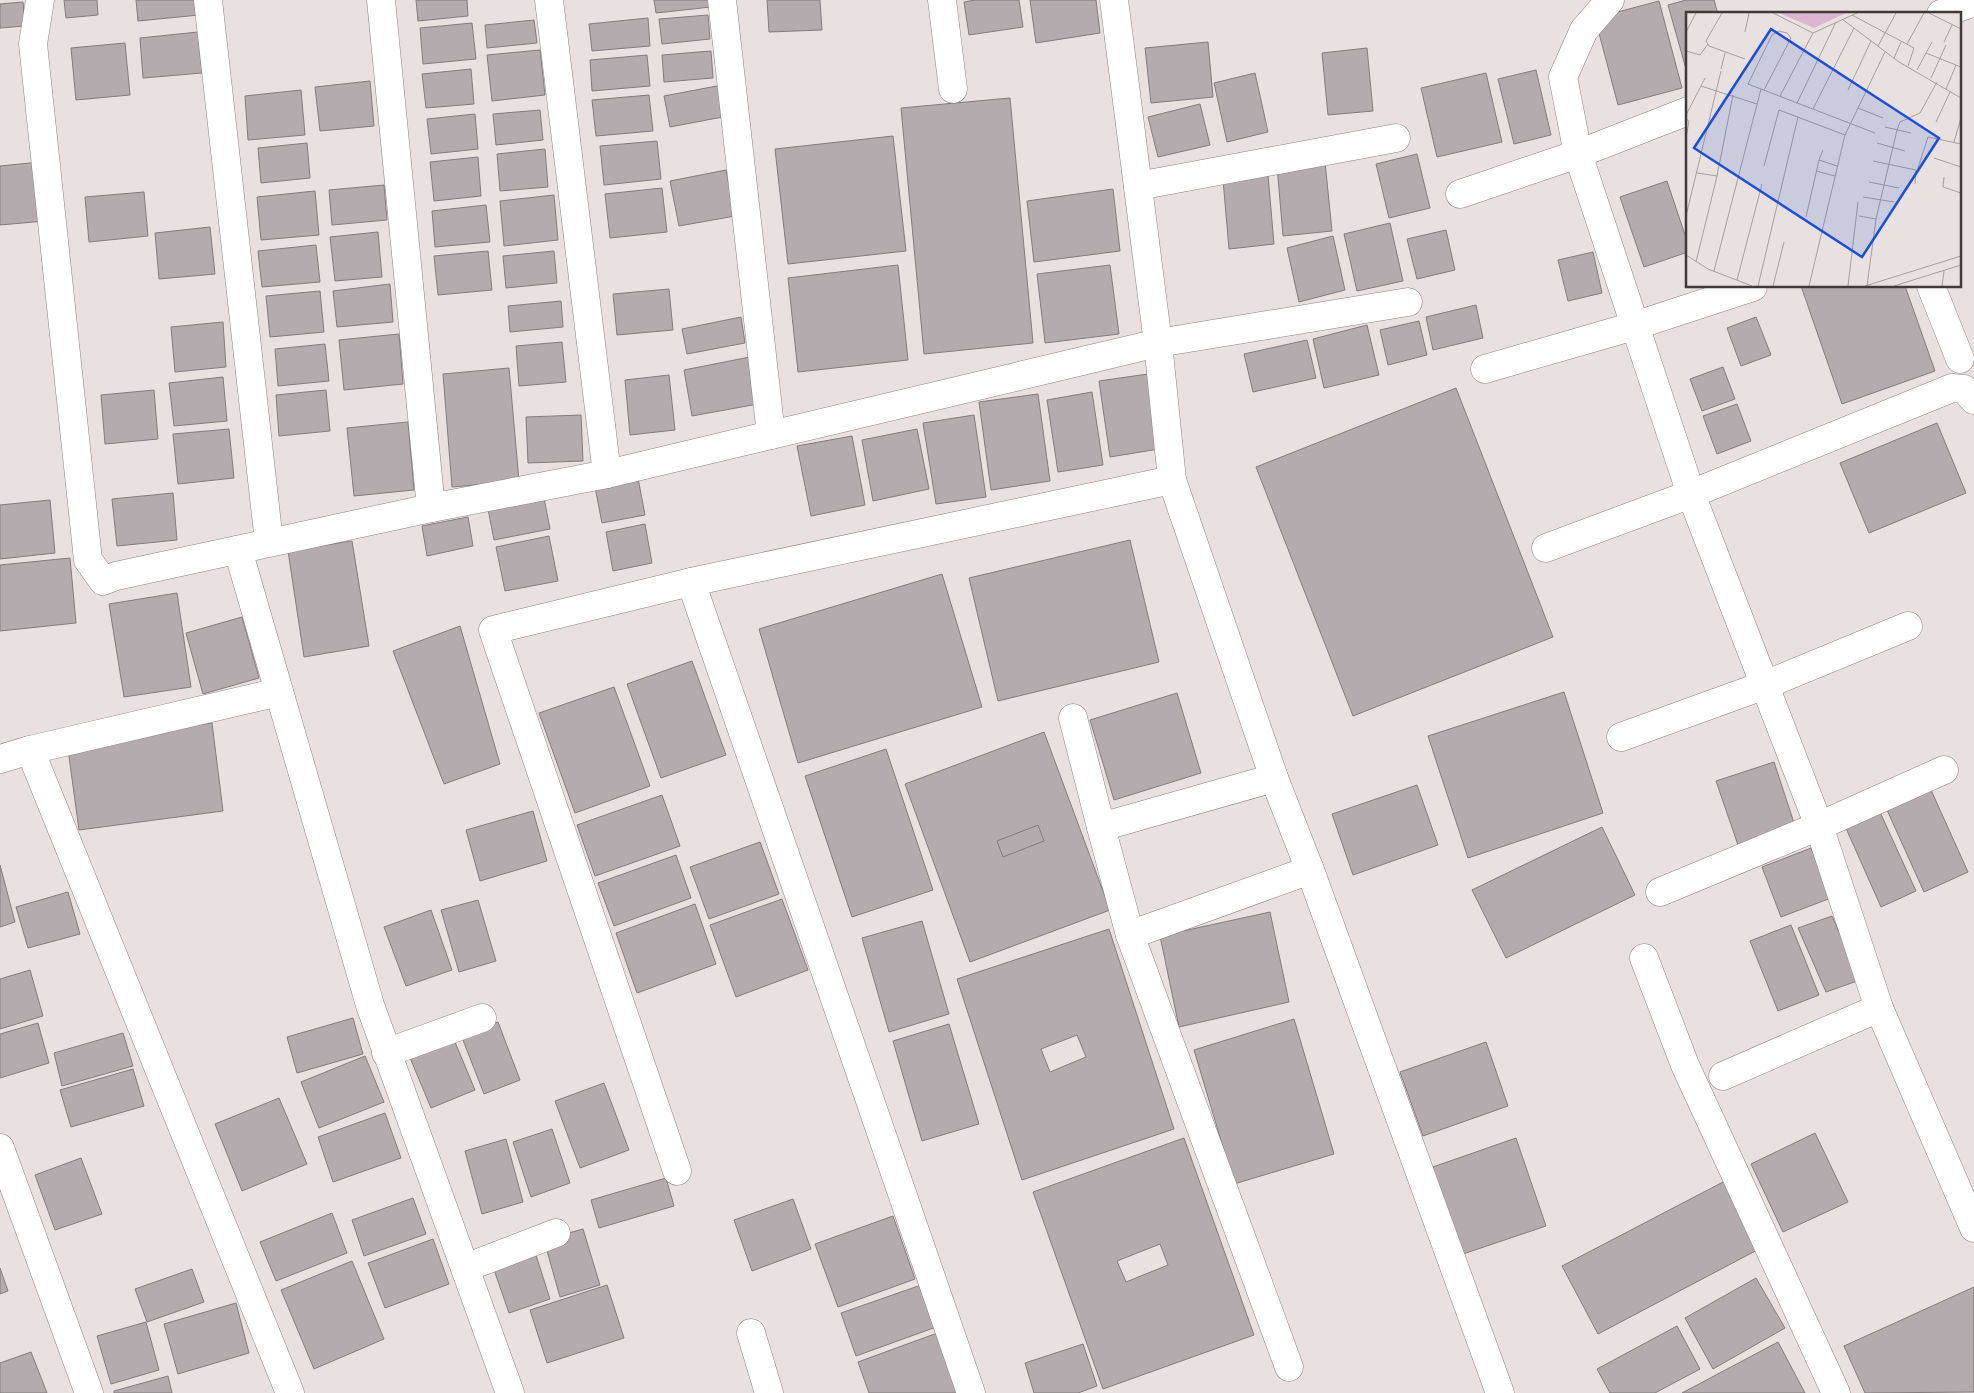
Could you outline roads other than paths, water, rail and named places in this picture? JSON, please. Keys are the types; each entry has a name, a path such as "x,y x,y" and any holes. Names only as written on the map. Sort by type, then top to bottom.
{"street":[{"path":"40,0 33,44 88,560 103,581 116,576 269,542 607,474 1158,343 1408,302"},
{"path":"208,0 269,542"},
{"path":"381,0 431,508"},
{"path":"549,0 607,474"},
{"path":"722,0 771,435"},
{"path":"942,0 953,89"},
{"path":"1114,0 1158,343 1172,480 1274,778 1310,870 1500,1393"},
{"path":"1610,0 1584,30 1563,76 1578,154 1690,494 1819,826 1879,1008 1974,1228"},
{"path":"1946,12 1974,2"},
{"path":"1460,194 1578,154 1686,113"},
{"path":"1138,186 1396,138"},
{"path":"1485,369 1634,326 1750,288"},
{"path":"1932,288 1960,359"},
{"path":"1546,548 1690,494 1952,388 1964,389 1974,400"},
{"path":"677,1171 493,630 691,582 1172,480"},
{"path":"238,550 370,1006 510,1393"},
{"path":"691,582 971,1393"},
{"path":"1621,737 1765,685 1908,626"},
{"path":"0,759 30,750 279,692"},
{"path":"1073,718 1130,935 1289,1367"},
{"path":"30,750 290,1393"},
{"path":"1660,892 1819,826 1944,770"},
{"path":"1101,827 1274,778"},
{"path":"1130,935 1310,870"},
{"path":"1644,958 1685,1065 1836,1393"},
{"path":"1723,1076 1879,1008"},
{"path":"386,1053 482,1018"},
{"path":"0,1148 89,1393"},
{"path":"465,1268 556,1233"},
{"path":"751,1333 769,1393"}]}
